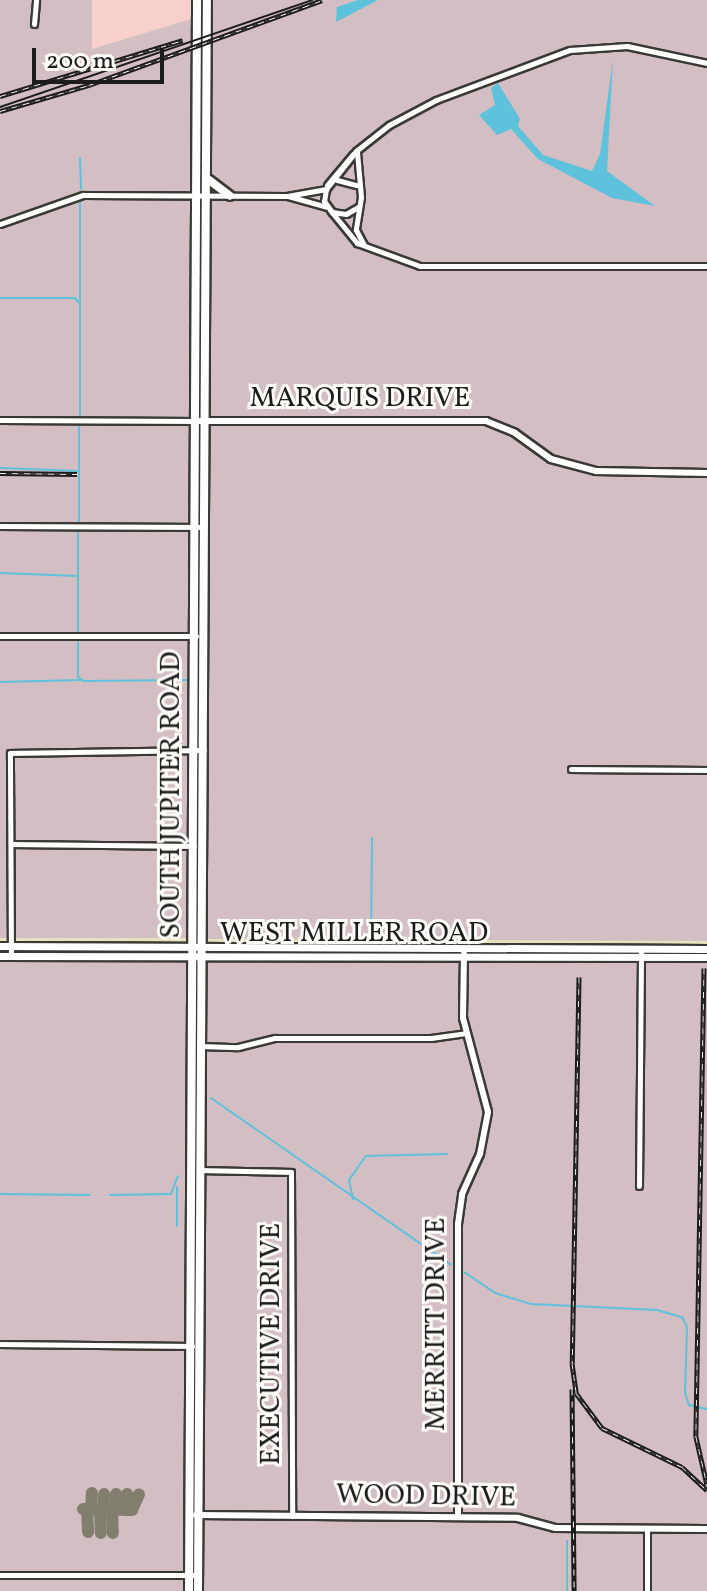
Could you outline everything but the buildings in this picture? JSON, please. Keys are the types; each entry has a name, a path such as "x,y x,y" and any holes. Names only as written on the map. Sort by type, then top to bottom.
{"main road":[{"name":"SOUTH JUPITER ROAD","path":"197,0 207,177 202,196"},
{"name":"SOUTH JUPITER ROAD","path":"196,1237 201,1170 198,951 204,692 200,584 205,527 201,421 202,105 207,0"},
{"path":"207,177 215,189 230,196"},
{"name":"SOUTH JUPITER ROAD","path":"200,584 195,527 201,421"},
{"name":"SOUTH JUPITER ROAD","path":"199,846 194,692 200,636"},
{"path":"194,692 204,692"},
{"name":"WEST MILLER ROAD","path":"0,946 198,951 641,952 707,949"},
{"path":"79,946 79,956"},
{"name":"WEST MILLER ROAD","path":"0,956 198,951"},
{"name":"WEST MILLER ROAD","path":"641,952 707,957"},
{"name":"SOUTH JUPITER ROAD","path":"189,1591 193,1575 196,1515 196,1237 191,1169 198,1046"},
{"name":"SOUTH JUPITER ROAD","path":"193,1575 198,1591"}],"street":[{"path":"34,24 36,0"},
{"path":"707,63 627,46 570,50 436,100 356,151 328,178 326,188 328,209 367,249 420,266 707,266"},
{"path":"0,224 83,195 287,196 326,188 337,180 356,151"},
{"path":"356,151 359,189 356,230 367,249"},
{"path":"337,180 359,189"},
{"path":"287,196 346,214 359,204"},
{"name":"MARQUIS DRIVE","path":"0,420 486,421 515,433 551,459 596,471 707,473"},
{"path":"0,526 205,527"},
{"path":"0,636 200,636"},
{"path":"11,956 10,753 204,750"},
{"path":"571,769 707,770"},
{"path":"11,844 199,846"},
{"name":"MERRITT DRIVE","path":"458,1517 458,1224 462,1194 480,1154 488,1112 483,1079 466,1033 464,952"},
{"path":"639,1186 641,952"},
{"path":"198,1046 238,1047 275,1038 431,1038 466,1033"},
{"path":"191,1169 201,1170"},
{"name":"EXECUTIVE DRIVE","path":"201,1170 291,1172 292,1516"},
{"path":"0,1344 196,1346"},
{"name":"WOOD DRIVE","path":"196,1515 518,1518 555,1528 707,1529"},
{"path":"647,1528 647,1591"},
{"path":"0,1575 193,1575"}],"shaded area":[{"path":"0,0 92,0 92,49 191,19 189,938 0,938"},
{"path":"92,0 191,0 191,19 91,49"},
{"path":"213,0 707,0 707,941 205,939"},
{"path":"205,958 707,960 707,1591 202,1591"},
{"path":"187,960 183,1591 0,1591 0,962"}],"water":[{"path":"358,0 378,0 336,22 337,7"},
{"path":"613,59 607,171 655,206 612,198 538,159 511,129 497,135 479,115 495,105 491,88 498,83 520,119 518,126 543,155 592,171 600,154"}],"waterway":[{"path":"80,158 81,189"},
{"path":"80,199 80,417"},
{"path":"0,298 75,298 80,304"},
{"path":"79,425 79,523"},
{"path":"0,468 78,471"},
{"path":"78,530 78,632"},
{"path":"0,573 78,576"},
{"path":"78,639 78,677 84,681 187,680"},
{"path":"0,682 81,680"},
{"path":"371,940 372,838"},
{"path":"211,1098 451,1265"},
{"path":"353,1199 349,1180 366,1156 447,1154"},
{"path":"110,1195 171,1194 178,1176"},
{"path":"177,1187 177,1226"},
{"path":"0,1194 90,1195"},
{"path":"464,1272 495,1293 531,1304 657,1310 682,1317 687,1327 685,1393 689,1405 707,1409"},
{"path":"567,1541 567,1591"}],"taxiway":[{"path":"91,1510 92,1493"},
{"path":"103,1510 104,1494"},
{"path":"115,1510 116,1494"},
{"path":"126,1510 127,1494"},
{"path":"83,1509 132,1510 139,1494"},
{"path":"87,1510 88,1532"},
{"path":"100,1510 101,1533"},
{"path":"112,1510 113,1533"}],"tram line":[{"path":"0,107 312,0"}],"railway":[{"path":"0,111 89,85 322,0"},
{"path":"0,96 183,40"},
{"path":"0,473 77,474"},
{"path":"704,968 696,1437 707,1485"},
{"path":"579,977 572,1363 576,1393 602,1428 682,1467 707,1490"},
{"path":"572,1389 574,1591"}]}
